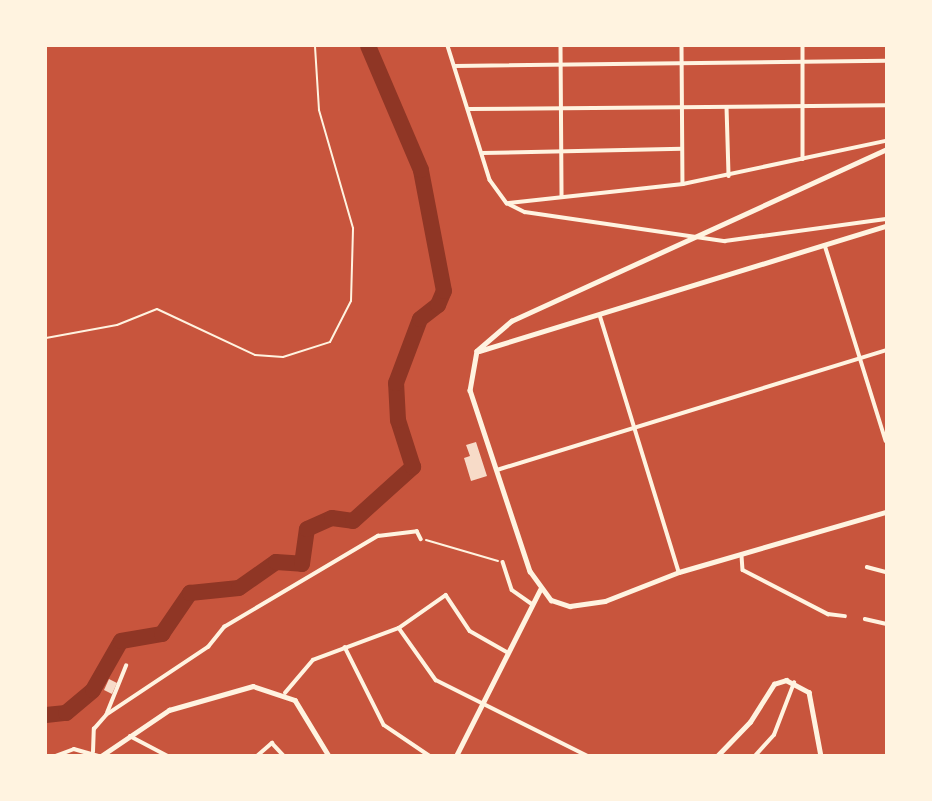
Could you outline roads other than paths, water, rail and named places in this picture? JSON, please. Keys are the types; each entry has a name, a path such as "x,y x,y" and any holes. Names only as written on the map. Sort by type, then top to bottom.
{"street":[{"path":"448,46 490,180 507,203 525,212 724,241 887,219"},
{"path":"561,46 562,197"},
{"path":"682,46 683,184"},
{"path":"803,46 803,159"},
{"path":"454,66 887,61"},
{"path":"469,109 887,105"},
{"path":"727,107 729,176"},
{"path":"507,203 683,184 887,141"},
{"path":"483,153 682,149"},
{"path":"887,150 702,239 512,321 477,351 470,390 496,471 540,590 551,600 588,606 679,572 887,512"},
{"path":"477,351 887,226"},
{"path":"825,243 887,440"},
{"path":"600,315 679,572"},
{"path":"496,471 887,350"},
{"path":"93,752 94,729 106,715 208,647 224,627 378,536 417,531 421,539"},
{"path":"742,556 743,570 828,614 845,616"},
{"path":"503,562 512,590 532,604"},
{"path":"867,567 887,572"},
{"path":"456,755 540,590"},
{"path":"285,693 313,660 399,628 446,595 470,631 508,652"},
{"path":"865,619 887,624"},
{"path":"399,628 436,680 588,755"},
{"path":"345,647 384,725 430,755"},
{"path":"106,715 126,666"},
{"path":"755,755 774,735 794,683"},
{"path":"717,755 750,722 774,684 794,683 810,695 821,755"},
{"path":"56,755 93,752 100,755 169,710 253,686 285,693 306,713 329,755"},
{"path":"128,736 168,755"},
{"path":"257,755 272,743 284,755"}],"waterway":[{"path":"46,715 66,713 93,690 121,641 162,634 190,593 239,588 276,562 302,564 307,529 332,518 353,521 413,467 398,420 396,383 420,319 438,305 444,291 421,170 368,46"}]}
